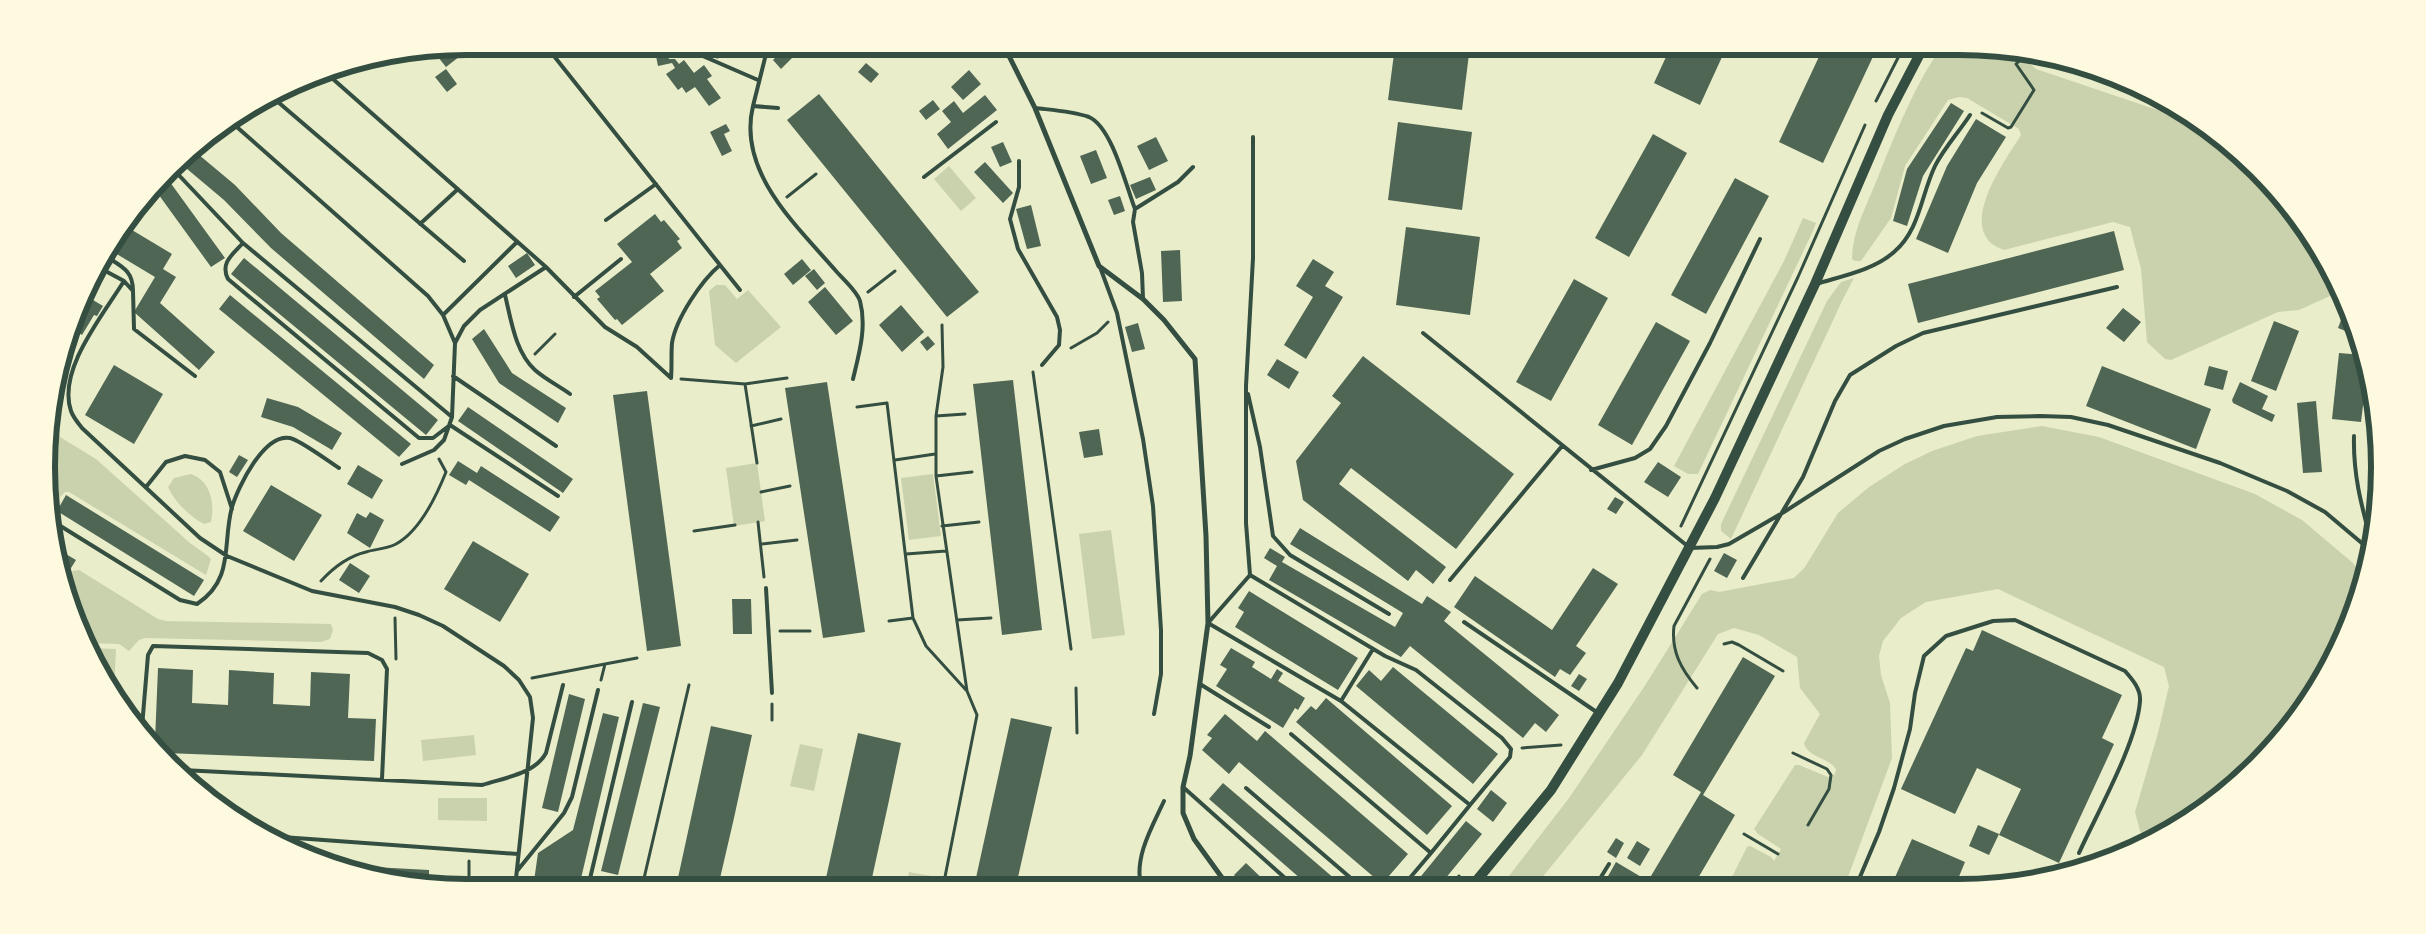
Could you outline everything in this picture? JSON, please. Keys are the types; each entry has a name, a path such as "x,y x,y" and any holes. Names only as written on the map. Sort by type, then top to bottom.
{"main road":[{"path":"1478,879 1551,790 1600,714 1690,548 1815,284 1888,116 1919,55"}],"street":[{"path":"1008,55 1035,108 1099,266 1143,299 1164,320 1195,359 1206,536 1208,623 1183,787 1183,813 1194,839 1223,879"}],"lane":[{"path":"553,55 740,290"},
{"path":"699,55 758,80"},
{"path":"765,55 749,121 751,145 761,174 778,204 860,299 863,330 853,379"},
{"path":"332,78 546,266 605,327 637,347 671,378"},
{"path":"277,101 464,261"},
{"path":"753,106 778,108"},
{"path":"1035,108 1063,111 1088,117 1095,121 1106,134 1135,209 1133,222 1142,273 1143,299"},
{"path":"1815,284 1858,271 1894,253 1914,228 1936,166 1970,115"},
{"path":"924,177 996,122"},
{"path":"238,128 428,296 443,315 455,343"},
{"path":"1253,137 1253,258 1246,386 1246,523 1250,576 1208,623 1341,701 1470,805"},
{"path":"1019,161 1019,187 1010,219 1018,249 1057,317 1060,330 1059,345 1042,365"},
{"path":"1135,209 1178,182 1193,167"},
{"path":"178,174 243,243 452,418"},
{"path":"606,220 656,184"},
{"path":"420,224 458,189"},
{"path":"1591,470 1635,458 1650,449 1666,426 1710,343 1760,239"},
{"path":"443,315 518,242"},
{"path":"243,243 225,263 224,269 228,279 419,438 433,438 450,425"},
{"path":"574,296 621,259"},
{"path":"111,260 126,271 133,279 134,329 195,376"},
{"path":"671,378 672,342 677,327 700,286 720,265"},
{"path":"402,464 434,450 444,440 452,418 455,343 464,326 480,310 546,266"},
{"path":"1099,266 1117,313 1143,439 1153,506 1161,630 1161,674 1154,714"},
{"path":"105,271 124,281 133,291"},
{"path":"124,281 74,365 70,384 71,411 82,428 200,538 227,556 312,590 395,607 419,615 443,626 504,666 519,680 530,697 533,718 526,770 516,879"},
{"path":"1743,578 1803,478 1835,401 1850,376 1896,346 1923,333 2118,287"},
{"path":"505,295 520,348 528,362 535,370 570,394"},
{"path":"1423,333 1690,548 1717,547 1728,544 1784,512 1879,451 1944,426 1997,417 2070,417 2108,425 2220,463 2288,490 2325,512 2363,544"},
{"path":"453,376 556,446"},
{"path":"1246,386 1260,447 1273,536 1290,555 1389,614"},
{"path":"450,425 558,496"},
{"path":"2354,436 2354,473 2367,523"},
{"path":"60,526 180,600 197,604 211,595 227,556 232,508 244,480 261,454 278,438 291,438 339,468"},
{"path":"1450,580 1562,446"},
{"path":"146,487 166,462 185,456 205,460 220,472 232,508"},
{"path":"1250,576 1373,649 1429,678 1502,738 1511,748 1510,757 1409,879"},
{"path":"766,588 772,693"},
{"path":"1859,879 1879,832 1894,788 1910,729 1915,693 1924,656 1946,636 1993,621 2015,620 2125,671 2135,683 2140,699 2133,729 2122,762 2079,853"},
{"path":"1464,622 1600,714"},
{"path":"142,721 148,655 153,646 368,653 382,660 387,669 382,779"},
{"path":"1341,701 1373,649"},
{"path":"1200,684 1268,727"},
{"path":"188,770 482,784 526,770 541,762 546,753 564,685"},
{"path":"517,871 564,813 572,797 598,690"},
{"path":"590,879 632,702"},
{"path":"1291,734 1431,853"},
{"path":"1183,787 1286,879"},
{"path":"1246,788 1352,879"},
{"path":"1139,879 1143,848 1164,801"},
{"path":"286,837 518,854"},
{"path":"1600,879 1609,864"}],"path":[{"path":"1872,108 1899,55"},
{"path":"1970,115 1974,110 1978,110 2008,128 2011,127 2034,90 2016,64 2020,60"},
{"path":"1676,536 1798,277 1869,117"},
{"path":"778,204 816,174"},
{"path":"860,299 895,271"},
{"path":"1068,349 1097,333 1117,313"},
{"path":"942,325 943,367 936,416 936,476 967,691 977,715 945,879"},
{"path":"528,362 555,334"},
{"path":"1032,366 1071,649"},
{"path":"671,378 744,384 787,378"},
{"path":"744,384 757,463"},
{"path":"857,407 887,403 913,618 926,646 967,691"},
{"path":"936,416 965,414"},
{"path":"751,426 781,419"},
{"path":"895,460 935,454"},
{"path":"312,590 352,556 394,545 405,538 438,492 446,472"},
{"path":"936,476 972,472"},
{"path":"761,492 790,486"},
{"path":"758,522 766,588"},
{"path":"942,526 979,522"},
{"path":"694,531 735,525"},
{"path":"761,544 797,540"},
{"path":"1697,688 1679,663 1673,638 1674,626 1717,547"},
{"path":"906,554 946,551"},
{"path":"395,607 396,652"},
{"path":"888,622 913,618"},
{"path":"957,620 991,618"},
{"path":"769,631 810,631"},
{"path":"1724,644 1732,642 1739,645 1783,671"},
{"path":"598,690 605,664 637,658"},
{"path":"644,879 689,685"},
{"path":"1076,688 1077,733"},
{"path":"1556,752 1566,737"},
{"path":"1511,748 1561,745"},
{"path":"1793,753 1827,769 1832,775 1829,790 1808,825"},
{"path":"1744,834 1778,854"},
{"path":"469,851 469,879"},
{"path":"1457,879 1464,870"}],"green space":[{"path":"1936,55 1986,56 2028,61 2036,69 2174,116 2231,157 2269,195 2302,238 2333,295 2299,310 2278,312 2171,360 2165,359 2147,342 2141,269 2130,227 2113,222 2004,250 1991,243 1984,232 1982,219 1984,204 2006,158 2021,135 2019,129 1967,98 1959,97 1948,100 1905,166 1891,218 1861,261 1855,261 1852,259 1854,239 1864,210 1905,112"},
{"path":"949,166 976,198 961,211 934,179"},
{"path":"1803,218 1816,223 1812,233 1698,474 1688,474 1674,466 1784,261"},
{"path":"1854,278 1731,539 1721,531 1721,524 1827,301 1841,282"},
{"path":"716,285 725,285 737,299 748,290 781,327 736,363 715,345 709,291"},
{"path":"2042,426 2099,437 2255,494 2302,520 2353,563 2358,570 2349,599 2340,625 2316,673 2302,696 2269,739 2231,777 2188,810 2144,836 2140,831 2135,812 2158,733 2169,686 2164,667 1998,589 1926,602 1901,618 1883,641 1879,656 1881,675 1890,703 1892,758 1847,879 1731,879 1747,847 1750,846 1771,857 1774,861 1781,849 1758,834 1754,829 1795,765 1828,777 1835,774 1836,769 1810,752 1804,743 1820,714 1800,688 1797,657 1759,635 1734,628 1718,634 1642,755 1541,879 1507,879 1569,798 1646,684 1702,594 1710,590 1719,592 1794,578 1805,567 1838,513 1869,487 1905,464 1932,451 1977,436"},
{"path":"57,431 60,437 96,459 190,543 208,556 211,559 206,575 69,492 65,492 60,497 56,494"},
{"path":"757,463 765,521 734,526 726,468"},
{"path":"191,474 203,482 210,494 212,501 211,522 204,524 193,517 178,503 168,487 174,478"},
{"path":"933,474 941,536 909,540 901,478"},
{"path":"1111,530 1125,635 1092,639 1079,534"},
{"path":"79,570 158,619 166,621 331,624 333,630 330,639 321,642 145,638 139,640 129,651 119,644 94,643 86,625 69,575 73,571"},
{"path":"97,648 116,649 115,681"},
{"path":"474,735 476,755 423,761 421,740"},
{"path":"800,744 823,749 814,791 790,786"},
{"path":"438,798 487,798 487,821 438,820"},
{"path":"909,872 937,877 937,879 908,879"}],"building":[{"path":"461,55 446,67 437,56"},
{"path":"656,55 668,55 669,59 675,59 679,64 684,60 694,73 704,65 712,76 707,79 721,98 709,106 695,87 686,93 682,87 678,90 666,74 675,68 672,63 658,66"},
{"path":"714,55 723,55 717,59"},
{"path":"778,55 795,55 781,69 773,60"},
{"path":"1394,55 1469,55 1462,110 1388,100"},
{"path":"1667,55 1723,55 1700,105 1654,83"},
{"path":"1820,55 1874,55 1823,163 1779,142"},
{"path":"866,63 879,74 871,83 858,72"},
{"path":"446,69 457,84 447,92 435,77"},
{"path":"969,70 981,84 963,100 951,87"},
{"path":"819,94 979,292 947,317 787,120"},
{"path":"985,95 997,110 948,149 937,134 951,122 942,111 954,101 963,113"},
{"path":"933,100 940,109 926,120 919,111"},
{"path":"1951,103 1964,111 1923,176 1907,226 1893,221 1907,169"},
{"path":"1976,119 2006,137 1977,183 1948,253 1916,239 1947,166"},
{"path":"1398,122 1472,132 1462,210 1388,200"},
{"path":"726,124 730,131 724,134 732,151 722,156 710,132"},
{"path":"1653,134 1687,153 1629,257 1595,238"},
{"path":"1156,137 1168,161 1149,170 1137,146"},
{"path":"1003,142 1012,162 1000,167 991,147"},
{"path":"1096,150 1107,178 1091,184 1080,156"},
{"path":"198,154 235,185 281,233 434,365 424,379 271,248 224,200 185,167"},
{"path":"985,162 1013,193 1003,203 974,172"},
{"path":"1150,177 1156,190 1136,199 1130,185"},
{"path":"1735,178 1769,196 1706,314 1671,295"},
{"path":"170,182 225,258 211,267 158,194"},
{"path":"1120,196 1125,211 1114,215 1108,200"},
{"path":"1031,205 1041,246 1027,249 1016,209"},
{"path":"655,214 661,222 664,220 680,239 677,241 682,248 650,274 664,291 622,325 617,319 615,320 597,299 600,297 595,291 632,262 617,244"},
{"path":"1406,227 1480,237 1470,315 1396,305"},
{"path":"130,229 172,254 163,269 176,277 160,303 215,352 199,370 134,312 155,277 115,253"},
{"path":"2114,231 2124,270 1918,323 1908,284"},
{"path":"1180,250 1182,301 1163,302 1161,251"},
{"path":"527,253 535,265 516,278 508,266"},
{"path":"244,258 438,420 426,435 231,274"},
{"path":"802,259 811,270 793,285 784,274"},
{"path":"1313,259 1334,272 1325,286 1343,297 1306,359 1284,345 1313,297 1296,286"},
{"path":"814,269 825,283 817,290 805,276"},
{"path":"1574,279 1608,298 1551,401 1516,382"},
{"path":"825,287 853,321 836,335 808,302"},
{"path":"230,295 411,444 399,457 219,309"},
{"path":"91,299 103,306 97,316 94,315 82,335 79,333 76,337"},
{"path":"901,305 924,332 902,352 879,325"},
{"path":"2123,308 2141,322 2124,342 2106,328"},
{"path":"2342,316 2348,332 2338,328"},
{"path":"2274,321 2299,331 2276,391 2251,381"},
{"path":"1656,322 1690,341 1632,445 1598,425"},
{"path":"1138,323 1145,349 1132,352 1125,327"},
{"path":"484,329 512,373 566,408 558,423 499,383 472,339"},
{"path":"928,336 935,344 927,351 920,342"},
{"path":"2339,353 2355,354 2364,395 2361,422 2332,419"},
{"path":"1363,356 1514,474 1456,549 1351,468 1339,484 1446,567 1433,584 1416,570 1408,581 1303,500 1296,461 1341,403 1332,396"},
{"path":"1277,359 1299,372 1289,389 1267,375"},
{"path":"114,365 163,394 134,444 85,415"},
{"path":"2102,366 2211,409 2196,449 2086,406"},
{"path":"2209,366 2228,371 2223,390 2204,385"},
{"path":"1013,380 1042,630 1002,635 973,384"},
{"path":"827,382 865,632 823,638 785,388"},
{"path":"2240,382 2268,396 2262,409 2275,415 2272,422 2233,403 2232,400"},
{"path":"647,391 681,646 647,651 613,395"},
{"path":"267,398 298,407 342,433 332,450 293,427 261,417"},
{"path":"2316,401 2322,472 2303,473 2297,403"},
{"path":"468,407 573,479 563,493 458,421"},
{"path":"1099,429 1103,455 1084,458 1079,432"},
{"path":"239,455 248,460 237,477 229,472"},
{"path":"458,461 477,473 481,466 560,517 550,532 469,480 466,485 449,475"},
{"path":"1658,462 1681,477 1668,497 1644,482"},
{"path":"358,465 383,480 372,499 347,484"},
{"path":"271,485 322,515 294,561 243,531"},
{"path":"66,495 204,580 194,596 58,512"},
{"path":"1615,497 1624,502 1616,514 1607,509"},
{"path":"370,512 384,520 370,548 347,533 357,513 366,518"},
{"path":"1300,528 1422,604 1427,596 1451,612 1444,621 1559,715 1546,732 1535,723 1523,738 1410,646 1401,657 1269,580 1277,566 1264,558 1270,548 1285,557 1282,562 1395,627 1403,613 1290,544"},
{"path":"473,541 529,574 500,622 444,589"},
{"path":"64,553 76,560 69,572"},
{"path":"1724,553 1737,560 1727,578 1714,571"},
{"path":"350,563 370,576 359,593 339,580"},
{"path":"1593,568 1618,584 1576,646 1586,653 1570,675 1560,669 1555,677 1454,607 1475,576 1552,630"},
{"path":"1249,591 1358,658 1338,690 1235,627 1244,612 1238,608"},
{"path":"732,599 751,599 752,634 733,634"},
{"path":"1982,630 2122,695 2102,738 2114,744 2059,863 1999,835 2021,789 1977,768 1955,814 1901,789 1966,648 1973,651"},
{"path":"1231,648 1255,662 1252,667 1271,679 1277,669 1283,673 1278,681 1305,698 1298,710 1295,708 1283,728 1216,686 1227,669 1220,665"},
{"path":"1743,657 1775,676 1703,795 1735,815 1698,879 1649,879 1701,792 1673,775"},
{"path":"1393,667 1498,754 1473,784 1356,686 1369,670 1381,681"},
{"path":"158,668 193,670 192,703 228,705 229,670 274,673 273,704 310,706 311,672 350,674 348,718 376,719 374,761 171,753 155,737"},
{"path":"1579,674 1587,679 1579,691 1571,686"},
{"path":"569,694 585,699 558,812 542,808"},
{"path":"1326,698 1452,806 1427,835 1296,722 1311,706 1316,710"},
{"path":"643,703 660,707 618,875 601,871"},
{"path":"603,713 619,717 581,879 534,879 538,853 573,830"},
{"path":"1225,714 1257,741 1265,731 1408,854 1386,879 1376,879 1239,762 1229,774 1202,750 1212,738 1207,735"},
{"path":"1011,718 1052,727 1018,879 976,879"},
{"path":"711,726 752,735 720,879 678,879"},
{"path":"858,733 901,743 872,879 826,879"},
{"path":"1223,783 1335,879 1301,879 1209,799"},
{"path":"1491,790 1507,803 1493,822 1477,809"},
{"path":"1466,821 1482,834 1445,879 1419,879"},
{"path":"1978,825 1999,834 1989,855 1969,846"},
{"path":"1616,838 1624,843 1616,858 1607,852"},
{"path":"1912,839 1965,862 1958,879 1894,879"},
{"path":"1637,841 1650,849 1640,866 1627,858"},
{"path":"1616,862 1645,879 1606,879"},
{"path":"1246,863 1263,879 1238,879 1234,875"},
{"path":"368,867 429,870 429,877"}]}
